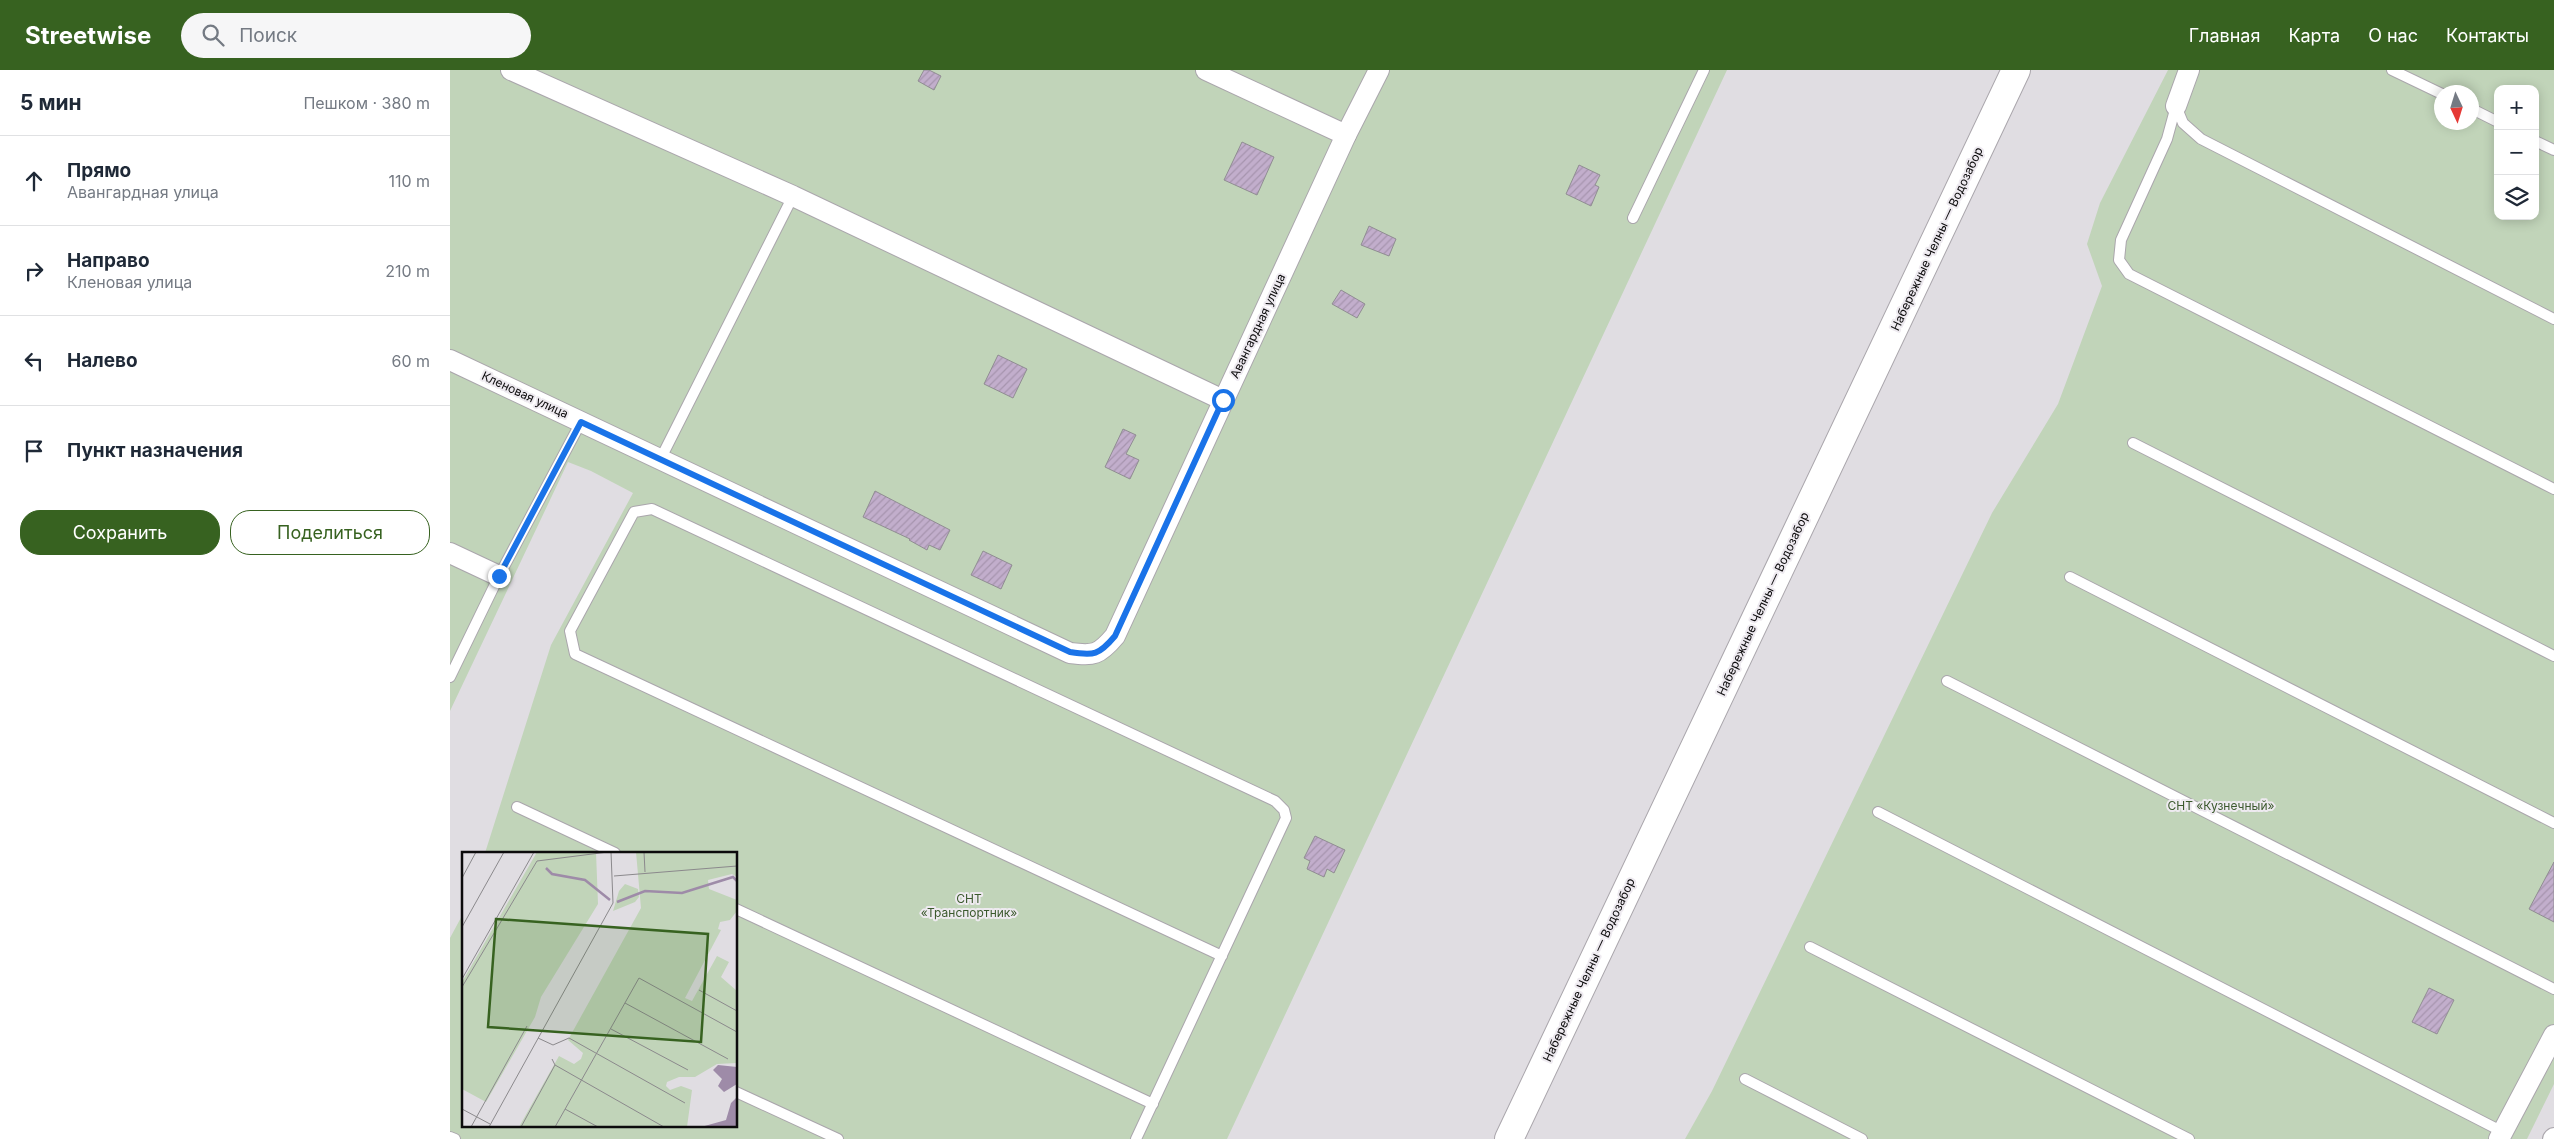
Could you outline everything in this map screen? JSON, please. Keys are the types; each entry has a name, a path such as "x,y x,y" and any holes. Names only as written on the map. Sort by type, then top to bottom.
{"main road":[{"name":"Набережные Челны — Водозабор","path":"1510,1139 2016,70"}],"street":[{"path":"511,70 793,196 1223,400"},
{"path":"1206,70 1346,135"},
{"name":"Авангардная улица","path":"1090,655 1102,651 1115,636 1346,135 1380,70"},
{"path":"2176,106 2189,70"},
{"name":"Кленовая улица","path":"450,360 1070,652 1090,655"},
{"path":"450,554 499,576"},
{"path":"2501,1135 2554,1035"}],"lane":[{"path":"1633,218 1704,70"},
{"path":"2392,70 2434,90"},
{"path":"2176,106 2183,123 2201,139 2554,319"},
{"path":"2176,106 2168,139 2121,240 2119,260 2129,274 2554,489"},
{"path":"2479,112 2494,120"},
{"path":"2539,143 2554,150"},
{"path":"661,458 793,196"},
{"path":"450,677 499,576 581,422"},
{"path":"2133,443 2554,656"},
{"path":"1136,1139 1153,1104 1222,956 1286,818 1284,810 1276,801 652,509 634,512 570,631 575,654 1222,956"},
{"path":"2070,578 2554,823"},
{"path":"1947,681 2554,989"},
{"path":"517,807 614,852"},
{"path":"1878,812 2501,1135"},
{"path":"738,910 1153,1104"},
{"path":"1810,946 2189,1139"},
{"path":"1745,1079 1862,1139"},
{"path":"738,1093 838,1139"},
{"path":"450,1137 455,1139"}],"green space":[{"name":"СНТ «Транспортник»","path":"450,70 1727,70 1227,1139 450,1139 450,938 462,916 462,1126 738,1126 738,852 485,852 551,645 633,493 591,471 568,462 450,711"},
{"name":"СНТ «Кузнечный»","path":"2168,70 2554,70 2554,1084 2527,1139 1685,1139 1712,1091 1992,513 2058,404 2102,286 2087,244 2100,203"}],"building":[{"path":"924,70 929,70 941,76 934,90 918,81"},
{"path":"1242,142 1274,157 1257,195 1224,180"},
{"path":"1579,165 1600,175 1595,185 1599,187 1591,206 1566,194"},
{"path":"1369,226 1396,239 1389,256 1361,245"},
{"path":"1341,290 1365,304 1357,318 1332,304"},
{"path":"998,355 1027,369 1013,398 984,384"},
{"path":"1123,429 1136,435 1126,454 1139,460 1130,479 1105,467"},
{"path":"875,491 950,530 940,550 929,545 927,550 910,539 863,517"},
{"path":"983,551 1012,565 1001,589 971,575"},
{"path":"1315,836 1345,850 1334,873 1327,869 1324,877 1307,869 1310,861 1304,858"},
{"path":"2554,862 2554,922 2529,909"},
{"path":"2429,988 2454,1000 2437,1034 2412,1022"}],"route":[{"path":"499,576 581,422 1070,652 1090,655 1102,651 1115,636 1223,400"}]}
